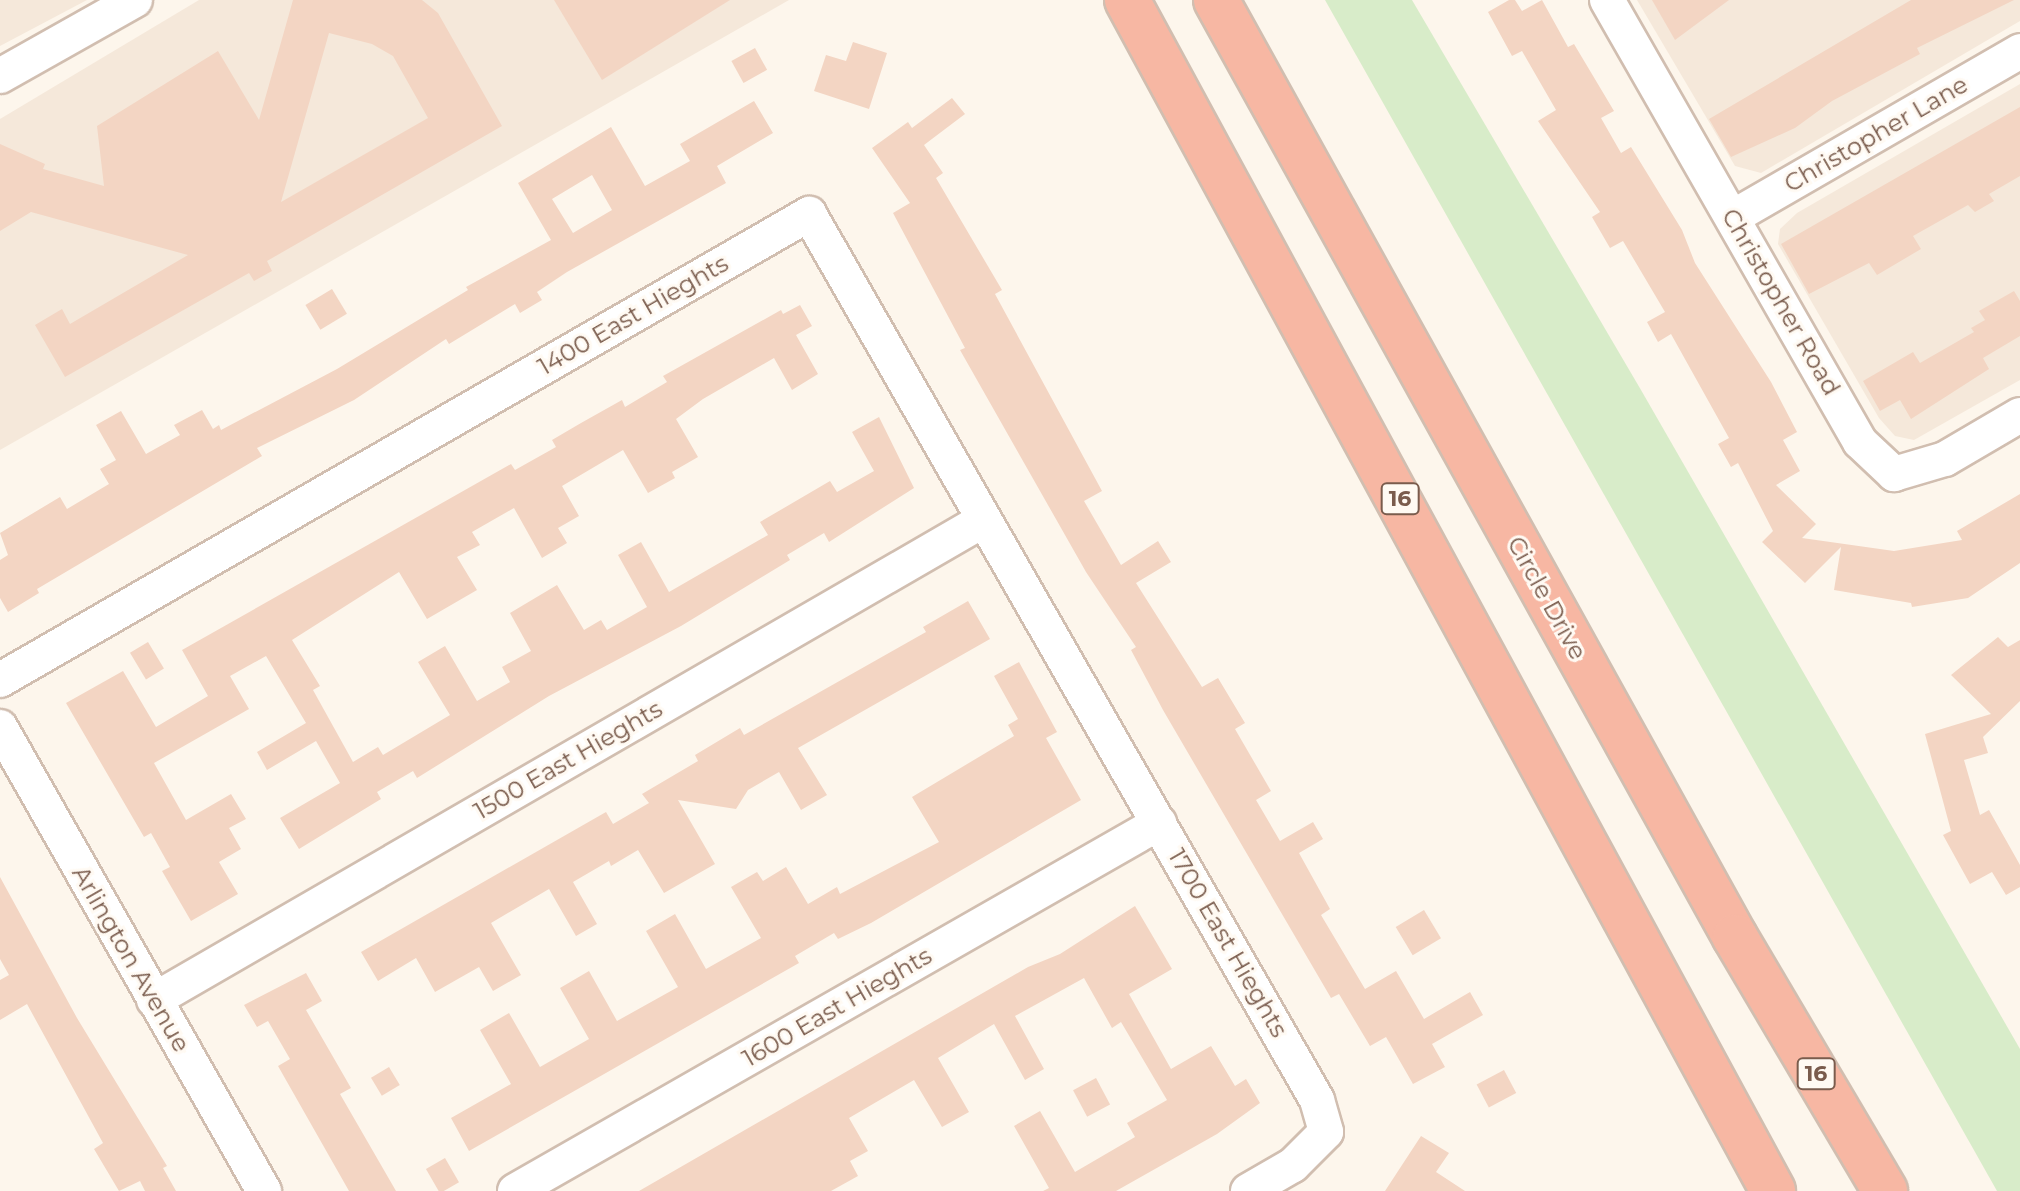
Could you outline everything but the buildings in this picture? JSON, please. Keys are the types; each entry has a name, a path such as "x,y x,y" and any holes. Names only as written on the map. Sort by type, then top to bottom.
{"highway":[{"name":"16","path":"1127,0 1773,1191"},
{"name":"Circle Drive","path":"1216,0 1735,937 1885,1191"}],"street":[{"path":"0,76 135,0"},
{"name":"Christopher Road","path":"1607,0 1860,442 1894,474 1945,459 2020,415"},
{"name":"Christopher Lane","path":"1733,217 2020,51"},
{"name":"1400 East Hieghts","path":"0,680 809,214 982,521 1072,671"},
{"name":"1500 East Hieghts","path":"154,1000 982,521"},
{"name":"1700 East Hieghts","path":"1072,671 1317,1100 1326,1132 1293,1165 1248,1191"},
{"name":"Arlington Avenue","path":"0,727 264,1191"},
{"name":"1600 East Hieghts","path":"515,1191 1159,823"}],"shaded area":[{"path":"0,0 87,0 0,46"},
{"path":"199,0 789,0 0,450 0,119"},
{"path":"1637,0 2020,0 2020,21 1761,173 1735,166"},
{"path":"2020,84 2020,380 1914,440 1895,436 1879,418 1778,244 1780,229 1797,213"}],"green space":[{"path":"1325,0 1412,0 1641,390 2020,1049 2020,1191 1997,1191"}]}
